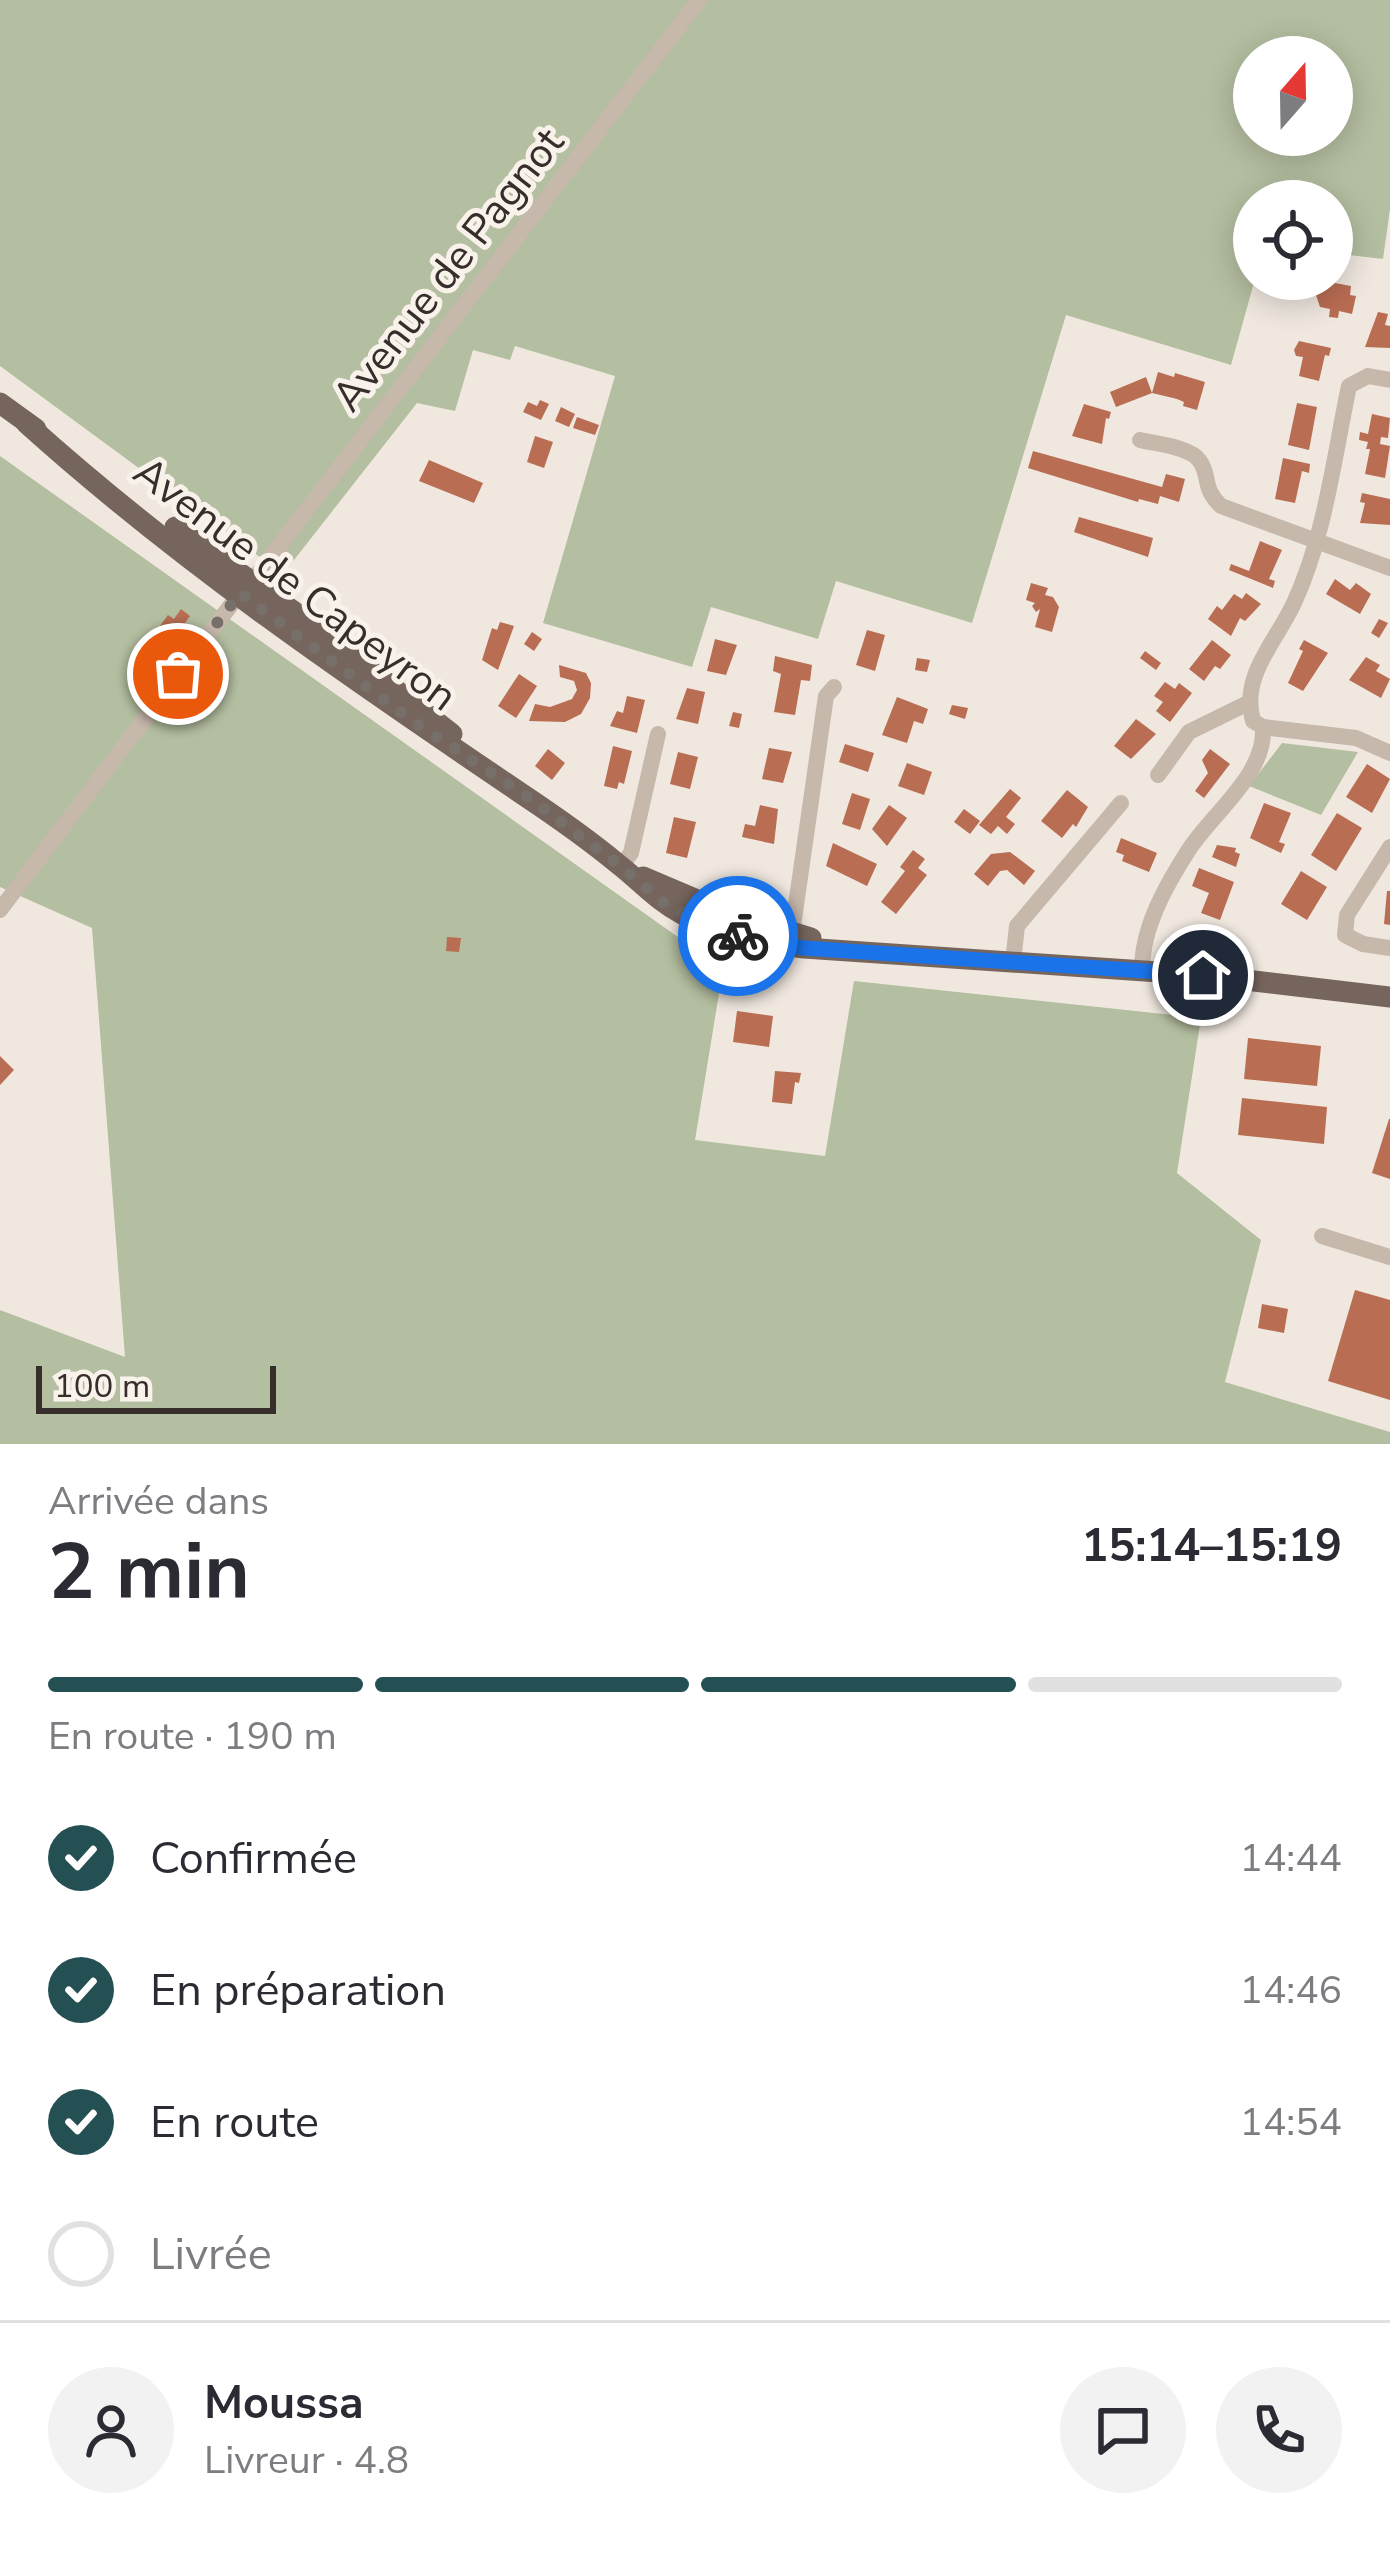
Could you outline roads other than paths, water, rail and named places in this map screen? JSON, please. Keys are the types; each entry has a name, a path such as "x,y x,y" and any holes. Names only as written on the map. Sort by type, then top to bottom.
{"main road":[{"name":"Avenue de Capeyron","path":"0,403 246,587 424,710 664,903 717,929 777,945 1263,980 1390,997"},
{"name":"Avenue de Capeyron","path":"621,866 723,911 859,949"}],"street":[{"name":"Avenue de Pagnot","path":"0,910 699,0"},
{"path":"1390,380 1368,376 1349,386 1316,541 1296,600 1249,684 1248,703 1252,721 1263,727 1357,738 1390,753"},
{"path":"1140,440 1195,455 1208,491 1222,506 1390,568"},
{"path":"792,933 826,696 834,687"},
{"path":"1158,775 1189,732 1248,703"},
{"path":"1142,970 1143,938 1188,851 1260,757 1263,727"},
{"path":"621,866 631,853 658,734"},
{"path":"1013,962 1018,926 1120,803"},
{"path":"1390,847 1348,915 1345,935 1363,944 1390,947"},
{"path":"1322,1236 1390,1257"}]}
